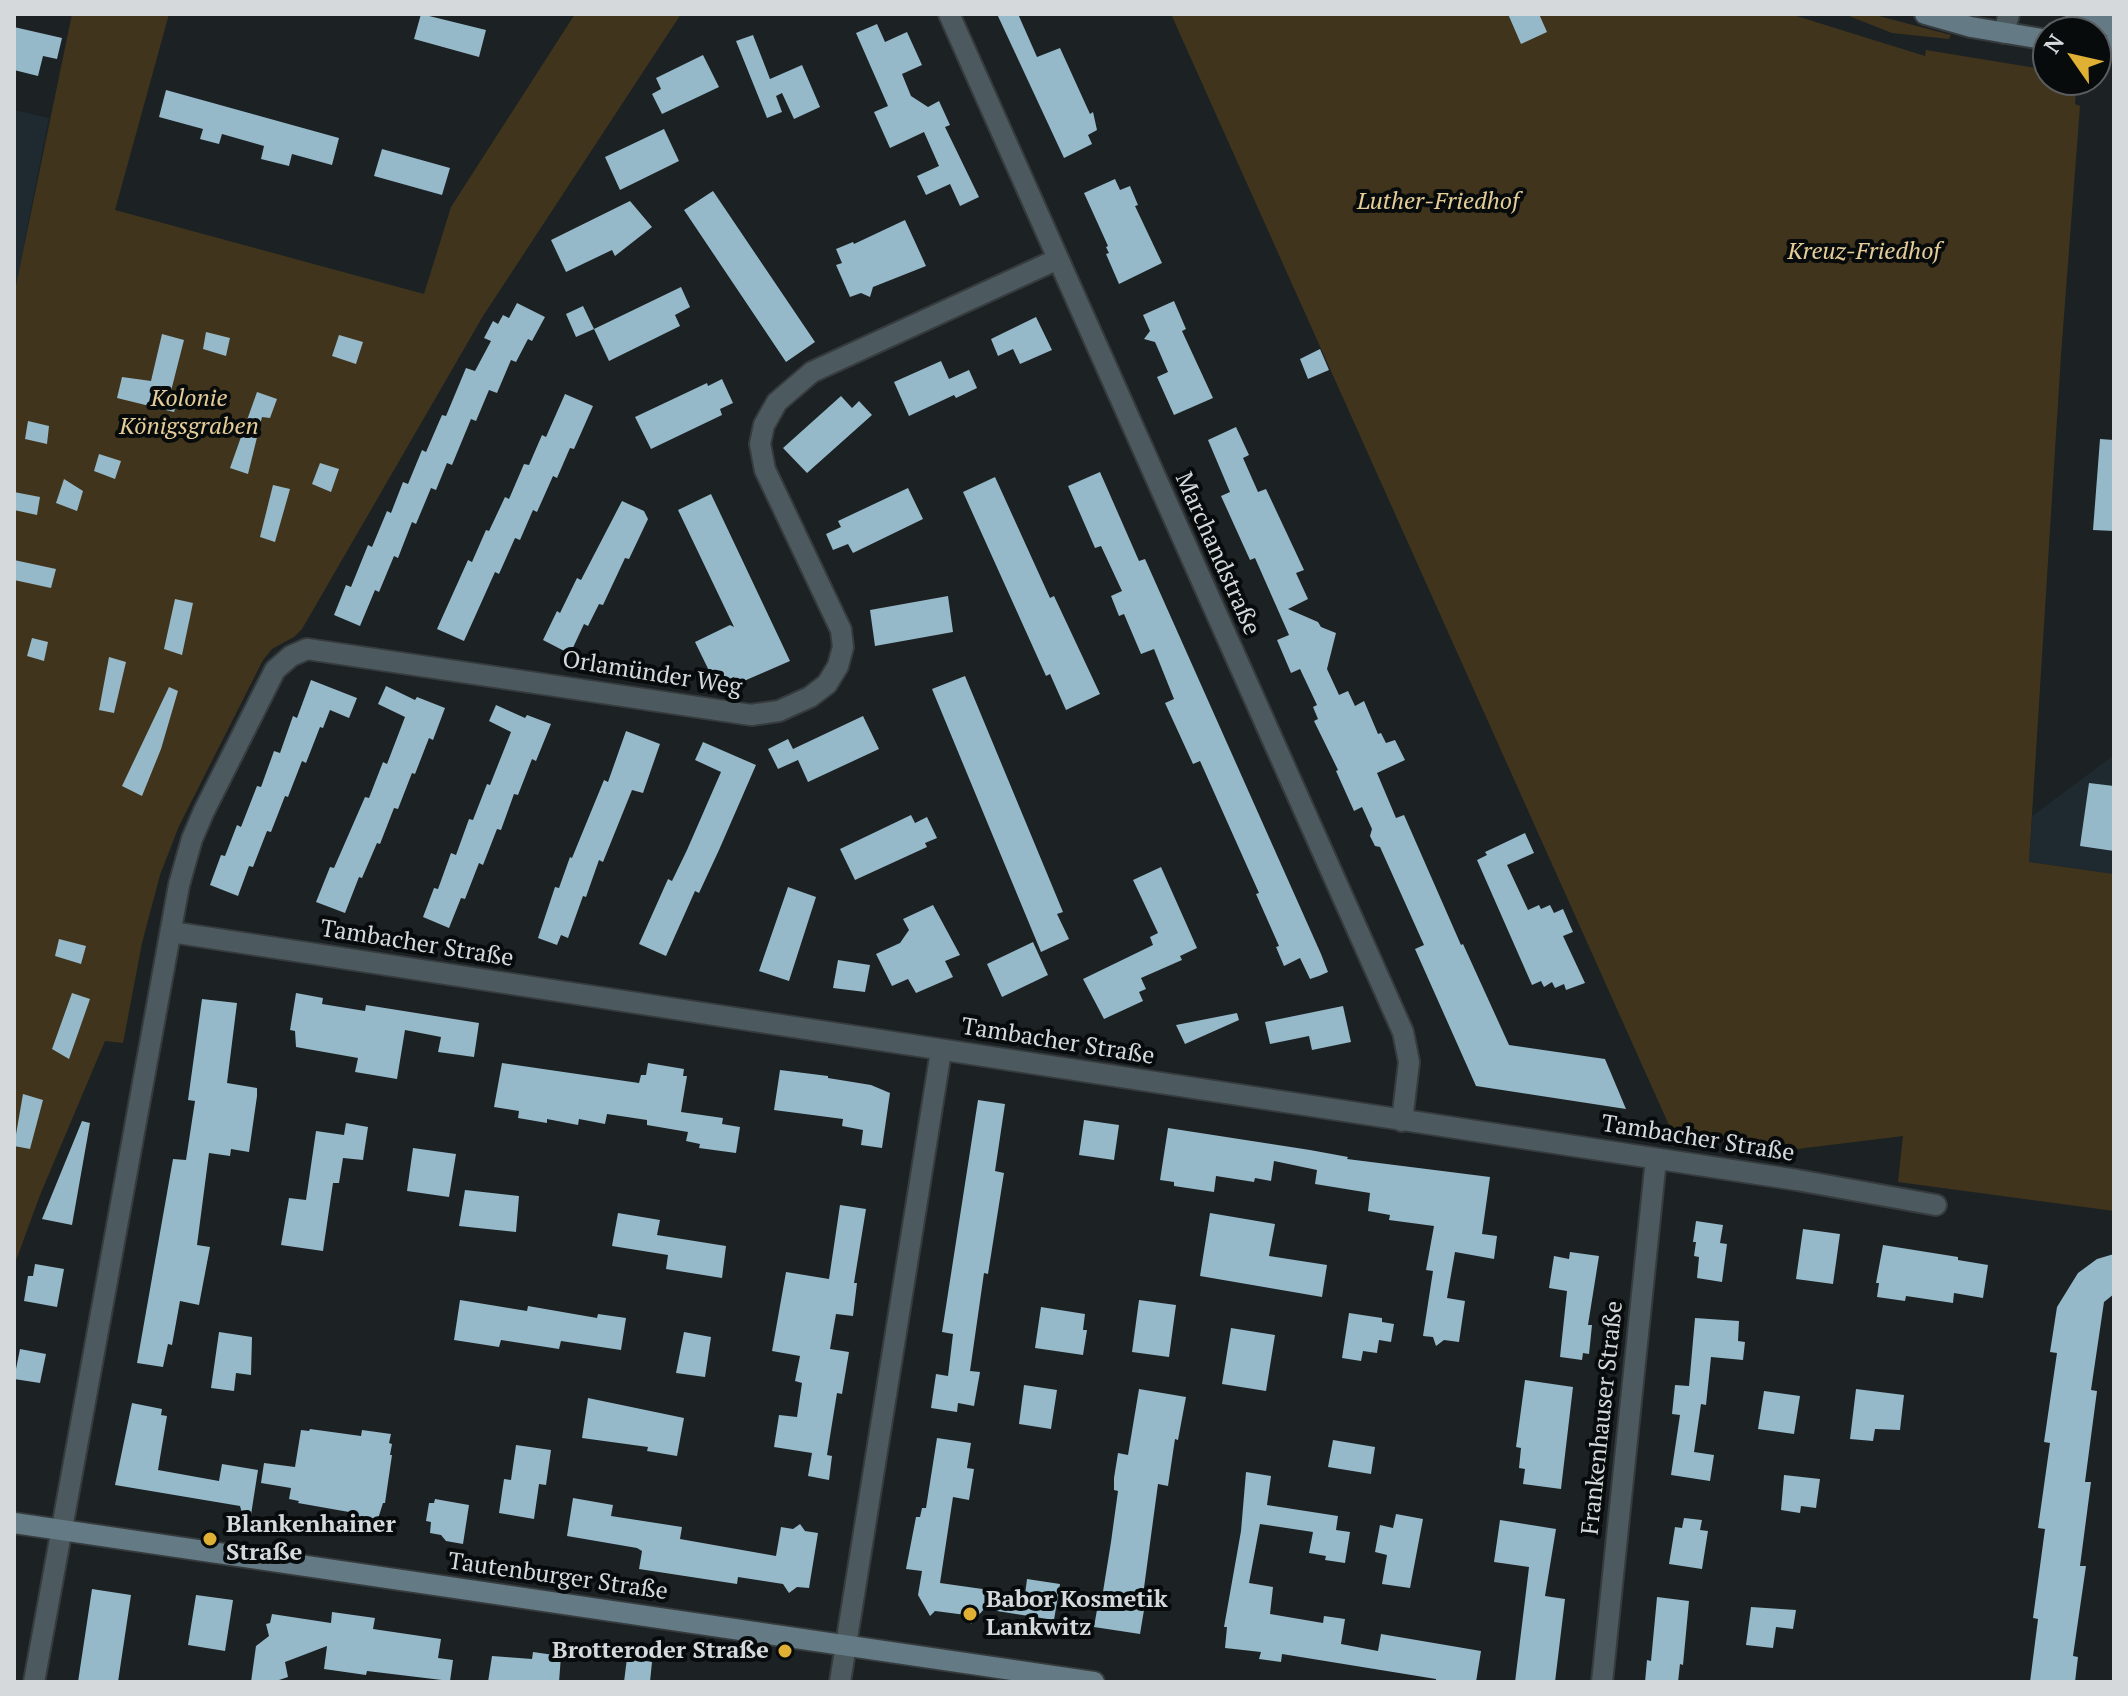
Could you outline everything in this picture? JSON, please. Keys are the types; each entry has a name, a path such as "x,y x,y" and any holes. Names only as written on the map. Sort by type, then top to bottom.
{"street":[{"name":"Marchandstraße","path":"949,14 1403,1032 1409,1062 1402,1121"},
{"path":"1925,14 1971,27 2007,23 2032,33"},
{"path":"2075,14 2114,27"},
{"name":"Orlamünder Weg","path":"171,932 179,885 192,839 244,728 275,670 291,656 307,649 751,715 779,711 818,692 838,666 843,647 841,630 765,470 760,444 764,425 777,402 812,372 1058,259"},
{"path":"34,1682 171,932"},
{"name":"Tambacher Straße","path":"171,932 1797,1180 1936,1205"},
{"path":"840,1682 941,1051"},
{"name":"Frankenhauser Straße","path":"1602,1682 1656,1159"},
{"name":"Tautenburger Straße","path":"14,1523 1094,1682"}],"shaded area":[{"path":"14,110 49,118 14,295"},
{"path":"2114,755 2114,874 2029,862 2032,816"}],"green space":[{"name":"Kolonie Königsgraben","path":"72,14 169,14 115,210 424,294 451,207 575,14 681,14 483,316 302,629 272,649 263,660 179,826 160,875 142,943 123,1043 105,1041 40,1195 14,1266 14,295"},
{"path":"1171,14 1790,14 1925,56 1926,50 2032,67 2032,96 2076,96 2075,104 2080,106 2029,862 2114,874 2114,1211 1898,1182 1903,1136 1781,1151 1673,1134"},
{"path":"1844,14 1871,14 1951,35 1949,39 1892,33"}],"building":[{"path":"421,14 486,30 479,57 414,39"},
{"path":"997,14 1018,14 1037,57 1060,48 1090,114 1093,112 1097,130 1088,135 1092,144 1064,158"},
{"path":"1508,14 1539,14 1547,32 1521,44"},
{"path":"877,24 885,42 907,32 922,65 902,74 911,96 928,107 939,101 950,125 945,127 979,197 960,206 950,184 926,195 917,176 939,166 924,132 890,148 874,112 888,106 856,33"},
{"path":"14,27 62,38 57,59 43,56 38,76 14,70"},
{"path":"753,35 770,79 802,65 820,107 794,119 782,93 776,96 782,112 767,118 736,41"},
{"path":"703,55 719,87 662,114 652,94 661,89 656,78"},
{"path":"166,90 339,138 332,165 292,154 289,166 261,159 264,146 222,134 219,144 200,139 203,129 159,117"},
{"path":"664,129 679,161 620,190 605,157"},
{"path":"382,149 450,168 442,195 374,176"},
{"path":"1115,179 1120,190 1130,186 1138,205 1135,206 1162,263 1119,284 1106,254 1109,253 1108,246 1084,193"},
{"path":"713,191 815,342 786,362 684,210"},
{"path":"630,201 652,227 615,256 612,250 566,272 551,240"},
{"path":"905,220 926,266 873,287 870,297 861,293 850,297 836,265 842,263 836,249"},
{"path":"681,287 690,307 675,315 680,326 609,361 594,329"},
{"path":"1174,301 1186,329 1182,331 1213,398 1174,415 1157,377 1168,372 1155,342 1144,339 1150,331 1143,315"},
{"path":"517,303 545,317 532,341 528,339 516,362 511,360 497,393 489,390 476,421 471,419 452,465 447,463 436,490 431,488 416,524 412,522 398,558 394,556 379,592 375,590 360,626 334,615 346,585 351,587 368,545 372,547 387,511 391,513 403,482 408,484 422,450 426,452 442,415 446,416 466,368 475,371 491,341 484,338 493,321 498,324 503,315 509,318"},
{"path":"583,306 594,329 576,337 566,314"},
{"path":"1036,317 1052,350 1020,364 1013,349 998,356 991,339"},
{"path":"206,332 230,338 226,356 203,349"},
{"path":"162,334 184,340 171,391 180,393 174,412 117,398 122,377 151,381"},
{"path":"339,335 363,342 356,364 332,356"},
{"path":"1320,349 1329,370 1308,379 1300,359"},
{"path":"941,361 949,379 969,370 977,388 909,416 894,382"},
{"path":"722,379 733,403 720,409 722,415 651,449 635,417"},
{"path":"257,392 277,399 270,418 262,417 248,474 230,468"},
{"path":"565,394 593,406 574,449 570,448 557,478 553,476 520,540 515,538 499,574 495,572 464,641 437,629 468,560 472,562 486,530 489,531 505,497 509,499 524,464 529,465 542,435 546,437"},
{"path":"841,396 852,408 859,401 872,415 807,473 783,448"},
{"path":"28,421 49,426 47,444 25,439"},
{"path":"1236,427 1249,455 1243,458 1258,492 1266,489 1304,570 1296,573 1308,599 1288,609 1336,633 1327,669 1339,695 1348,691 1355,706 1364,701 1378,734 1381,733 1386,743 1395,740 1405,760 1377,773 1396,818 1404,815 1509,1045 1605,1059 1626,1109 1476,1086 1415,949 1424,945 1380,847 1375,846 1370,836 1372,829 1362,807 1354,811 1336,771 1314,721 1318,719 1313,707 1317,705 1300,669 1291,673 1277,640 1289,635 1255,558 1250,560 1221,496 1230,492 1208,440"},
{"path":"2100,439 2114,440 2114,531 2093,530"},
{"path":"99,454 121,461 115,479 94,471"},
{"path":"320,463 339,469 331,492 312,484"},
{"path":"1100,472 1139,561 1145,559 1328,972 1310,979 1300,958 1284,966 1276,947 1279,946 1256,894 1259,893 1200,761 1193,764 1165,703 1174,699 1154,649 1141,654 1124,614 1119,616 1111,596 1122,591 1101,546 1095,548 1068,486"},
{"path":"995,477 1050,598 1054,596 1100,694 1066,710 1050,674 1046,676 963,492"},
{"path":"64,479 83,491 77,511 56,503"},
{"path":"273,485 290,489 275,542 260,537"},
{"path":"908,488 923,519 853,553 848,544 833,550 826,534 841,527 838,521"},
{"path":"14,492 40,497 37,515 14,510"},
{"path":"711,494 790,661 737,684 734,677 716,685 695,642 730,625 734,627 678,510"},
{"path":"622,501 644,511 648,519 603,605 599,604 588,626 584,624 570,654 543,640 577,578 581,580"},
{"path":"14,560 56,569 51,588 14,580"},
{"path":"948,596 953,632 875,646 870,610"},
{"path":"175,599 193,603 182,655 164,649"},
{"path":"32,638 48,642 44,661 27,656"},
{"path":"109,657 126,662 114,713 99,710"},
{"path":"965,676 1063,912 1057,914 1069,939 1041,952 932,689"},
{"path":"311,680 357,698 349,718 330,710 306,763 302,761 288,797 285,796 271,832 267,831 253,867 249,866 238,896 210,885 221,855 225,856 237,825 241,827 257,786 261,787 274,751 280,753 293,716 297,718"},
{"path":"386,686 415,700 417,697 445,708 433,740 429,738 398,809 394,808 380,844 377,843 362,878 359,877 345,913 316,902 365,797 369,798 383,762 387,764 405,717 378,704"},
{"path":"169,687 178,691 161,749 142,796 122,786"},
{"path":"496,705 525,718 527,715 551,724 536,761 532,759 518,795 514,794 501,830 497,829 483,865 479,863 449,928 423,917 434,888 438,889 451,853 456,855 469,819 473,820 487,784 490,785 511,732 489,721"},
{"path":"863,716 879,749 808,782 798,760 778,769 768,749 788,739 793,749"},
{"path":"626,731 660,744 643,793 632,790 603,862 599,860 586,897 583,896 568,938 561,935 557,945 538,938 555,887 559,888 604,780 608,782"},
{"path":"703,742 756,765 699,893 695,891 666,956 639,944 668,879 672,881 687,850 721,772 695,760"},
{"path":"2089,783 2114,786 2114,851 2080,846"},
{"path":"911,815 915,823 927,817 937,838 925,843 927,847 855,880 840,849"},
{"path":"1525,833 1534,853 1507,865 1528,910 1539,905 1541,909 1550,905 1554,913 1563,909 1573,932 1563,936 1585,983 1566,990 1564,984 1555,988 1552,982 1544,987 1541,981 1532,985 1477,860 1487,855 1485,852"},
{"path":"1161,867 1197,948 1180,956 1182,960 1141,978 1146,989 1139,992 1143,1001 1104,1019 1083,979 1153,945 1150,937 1158,933 1133,880"},
{"path":"788,887 816,897 789,981 759,971"},
{"path":"933,905 960,955 945,961 953,977 916,993 908,979 892,986 876,954 900,943 909,930 903,919"},
{"path":"59,939 86,946 81,964 55,956"},
{"path":"1033,942 1048,975 1002,997 987,964"},
{"path":"838,960 870,965 865,992 833,988"},
{"path":"72,993 90,999 69,1059 52,1049"},
{"path":"296,993 323,998 322,1004 365,1011 366,1005 479,1023 474,1057 438,1052 441,1037 405,1030 397,1079 355,1072 358,1058 296,1047 295,1031 290,1030"},
{"path":"202,999 237,1003 227,1083 257,1088 257,1096 249,1152 231,1149 230,1156 209,1153 197,1245 210,1247 199,1305 180,1301 172,1345 168,1344 163,1367 137,1363 173,1159 186,1160 195,1101 188,1100"},
{"path":"1343,1006 1351,1042 1312,1050 1309,1036 1270,1044 1265,1022"},
{"path":"1237,1013 1239,1020 1185,1044 1176,1025"},
{"path":"502,1063 639,1083 641,1075 646,1075 648,1063 684,1069 683,1076 687,1076 681,1112 723,1118 722,1124 740,1127 736,1153 699,1148 700,1144 686,1141 688,1132 647,1125 647,1120 607,1114 605,1124 579,1119 578,1125 518,1118 519,1111 494,1107"},
{"path":"780,1070 828,1076 871,1085 890,1093 882,1148 861,1145 863,1130 842,1126 843,1119 774,1110"},
{"path":"23,1094 43,1100 30,1149 14,1146"},
{"path":"978,1100 1005,1104 995,1171 1004,1173 988,1274 984,1273 970,1371 980,1372 974,1406 958,1403 957,1412 931,1408 936,1374 948,1376 953,1334 942,1332"},
{"path":"1084,1120 1119,1125 1114,1160 1079,1155"},
{"path":"82,1121 90,1123 72,1225 42,1219"},
{"path":"346,1123 368,1127 363,1160 343,1158 339,1183 333,1183 323,1251 281,1245 289,1198 306,1200 316,1131 344,1135"},
{"path":"1168,1128 1310,1150 1347,1159 1490,1177 1482,1234 1497,1236 1494,1259 1455,1252 1447,1298 1465,1301 1459,1342 1444,1340 1436,1346 1433,1337 1423,1336 1433,1271 1426,1270 1434,1226 1389,1220 1390,1215 1368,1211 1370,1193 1315,1184 1317,1170 1274,1161 1271,1181 1255,1178 1254,1182 1216,1176 1214,1192 1174,1186 1174,1182 1160,1180"},
{"path":"413,1148 456,1154 449,1197 407,1191"},
{"path":"465,1190 519,1196 516,1232 459,1226"},
{"path":"840,1205 866,1209 854,1283 857,1283 853,1316 836,1314 830,1349 849,1352 842,1394 837,1393 827,1455 832,1456 829,1480 808,1476 812,1453 774,1447 779,1415 797,1417 802,1383 795,1381 800,1356 772,1351 786,1272 829,1279"},
{"path":"618,1213 660,1220 657,1235 726,1246 722,1278 666,1269 668,1255 612,1246"},
{"path":"1210,1213 1275,1224 1269,1256 1327,1265 1322,1297 1200,1276"},
{"path":"1696,1221 1723,1225 1720,1243 1727,1244 1722,1282 1697,1278 1699,1257 1694,1256 1696,1242 1693,1242"},
{"path":"1803,1229 1840,1234 1833,1284 1796,1279"},
{"path":"1883,1245 1988,1265 1983,1298 1954,1293 1953,1303 1906,1296 1905,1301 1877,1297 1879,1283 1876,1283"},
{"path":"1570,1252 1599,1256 1588,1325 1592,1325 1589,1354 1583,1353 1582,1360 1560,1357 1567,1291 1549,1288 1554,1256 1569,1259"},
{"path":"2114,1254 2114,1294 2104,1302 2091,1390 2097,1391 2085,1482 2091,1482 2080,1566 2086,1566 2073,1656 2078,1657 2075,1682 2030,1682 2038,1619 2033,1618 2045,1529 2038,1528 2050,1443 2044,1442 2057,1353 2050,1352 2057,1307 2078,1273 2097,1259"},
{"path":"35,1264 64,1269 57,1307 24,1301 28,1276 33,1276"},
{"path":"460,1300 527,1311 528,1306 597,1318 598,1314 626,1318 621,1350 561,1341 559,1349 501,1340 499,1347 454,1340"},
{"path":"1139,1300 1176,1305 1169,1357 1132,1352"},
{"path":"1041,1307 1085,1314 1083,1330 1087,1330 1083,1355 1035,1348"},
{"path":"1349,1313 1382,1318 1382,1322 1394,1324 1391,1342 1379,1340 1377,1353 1363,1351 1361,1361 1342,1358"},
{"path":"1695,1318 1739,1321 1738,1341 1745,1342 1743,1360 1711,1357 1706,1405 1701,1404 1694,1452 1714,1455 1710,1481 1671,1475 1680,1415 1672,1414 1675,1385 1689,1386"},
{"path":"1231,1328 1275,1335 1266,1391 1222,1384"},
{"path":"219,1332 252,1337 251,1375 236,1373 234,1391 211,1388"},
{"path":"684,1332 711,1337 705,1377 676,1373"},
{"path":"20,1349 46,1354 40,1383 14,1379"},
{"path":"1525,1380 1573,1387 1561,1489 1523,1484 1525,1469 1519,1468 1521,1448 1516,1447"},
{"path":"1024,1385 1057,1390 1051,1429 1019,1424"},
{"path":"1139,1389 1186,1397 1178,1440 1175,1439 1168,1486 1158,1484 1140,1634 1094,1627 1111,1542 1118,1491 1114,1490 1114,1478 1118,1453 1128,1455"},
{"path":"1856,1389 1904,1395 1900,1430 1875,1429 1873,1441 1850,1439"},
{"path":"1764,1391 1800,1396 1794,1434 1758,1429"},
{"path":"588,1398 684,1418 677,1456 647,1451 648,1447 582,1438"},
{"path":"132,1403 162,1409 161,1415 167,1416 158,1470 219,1481 222,1464 258,1470 248,1534 240,1506 115,1485"},
{"path":"301,1430 361,1436 362,1430 391,1434 389,1443 392,1444 392,1455 385,1503 377,1522 348,1518 349,1512 298,1503 289,1499 291,1488 261,1483 264,1463 295,1467"},
{"path":"937,1438 971,1443 967,1468 974,1469 969,1500 953,1497 940,1583 1025,1595 1027,1579 1060,1584 1054,1620 984,1609 971,1624 966,1615 935,1611 930,1616 918,1595 922,1571 906,1569 916,1517 920,1517 922,1508 926,1508"},
{"path":"1333,1440 1375,1447 1371,1474 1328,1467"},
{"path":"516,1445 551,1450 546,1485 539,1484 534,1519 499,1513 504,1479 511,1480"},
{"path":"1246,1472 1271,1476 1267,1505 1338,1516 1336,1530 1350,1532 1345,1563 1325,1560 1326,1556 1309,1553 1313,1532 1260,1524 1249,1583 1273,1587 1270,1614 1323,1623 1324,1616 1345,1619 1341,1644 1378,1651 1381,1634 1481,1651 1476,1682 1436,1682 1436,1679 1282,1654 1281,1662 1259,1659 1261,1652 1225,1648 1227,1627 1224,1627 1241,1531"},
{"path":"1784,1475 1820,1479 1816,1508 1801,1506 1800,1513 1781,1510"},
{"path":"573,1498 613,1505 611,1516 682,1527 680,1539 776,1556 781,1527 793,1529 800,1524 805,1531 818,1533 809,1588 797,1587 789,1593 783,1584 738,1577 737,1584 639,1569 642,1551 637,1548 567,1536"},
{"path":"435,1499 469,1505 463,1544 446,1541 441,1535 430,1533 431,1522 426,1521 429,1503 434,1503"},
{"path":"1396,1514 1423,1519 1410,1588 1382,1584 1387,1555 1375,1552 1380,1525 1393,1528"},
{"path":"1684,1518 1702,1520 1700,1530 1708,1531 1702,1569 1669,1564 1675,1527 1682,1528"},
{"path":"1500,1520 1556,1529 1545,1596 1565,1599 1555,1682 1515,1682 1529,1567 1494,1562"},
{"path":"92,1589 131,1595 118,1682 78,1682"},
{"path":"196,1595 233,1600 225,1651 188,1645"},
{"path":"1657,1597 1689,1601 1683,1665 1680,1664 1678,1682 1645,1682 1647,1660 1651,1661"},
{"path":"1751,1607 1796,1610 1793,1629 1776,1627 1773,1648 1746,1645"},
{"path":"332,1612 375,1618 373,1629 441,1639 438,1658 453,1660 450,1681 324,1669 327,1646 285,1662 288,1677 273,1682 251,1682 256,1646 269,1636 266,1624 270,1623 272,1614 331,1623"},
{"path":"533,1652 561,1656 559,1682 488,1682 492,1656 532,1659"},
{"path":"627,1658 652,1662 650,1682 624,1682"}],"place":[{"name":"Blankenhainer Straße","path":"210,1539"},
{"name":"Babor Kosmetik Lankwitz","path":"970,1614"},
{"name":"Brotteroder Straße","path":"785,1651"}],"park label":[{"name":"Luther-Friedhof","path":"1438,202"},
{"name":"Kreuz-Friedhof","path":"1864,252"}]}
